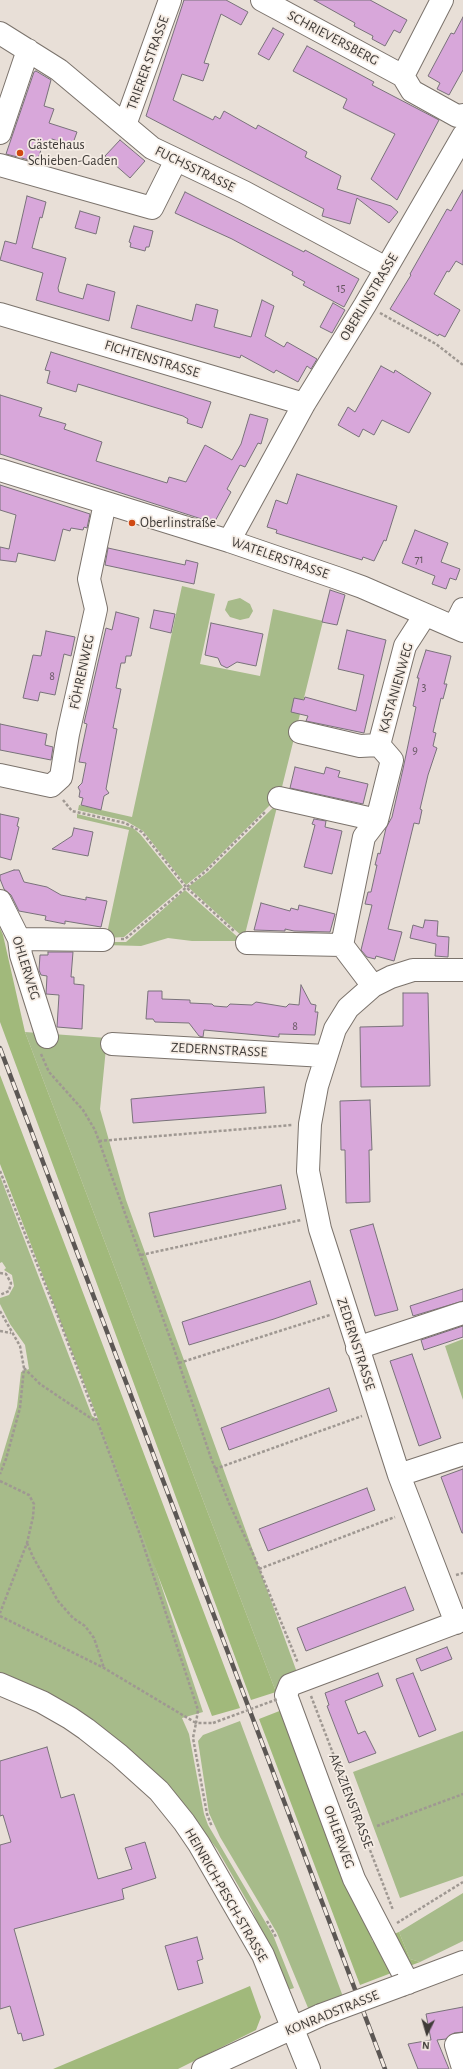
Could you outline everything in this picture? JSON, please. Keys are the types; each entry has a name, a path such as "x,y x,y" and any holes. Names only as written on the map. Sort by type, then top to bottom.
{"street":[{"name":"TRIERER STRASSE","path":"124,125 170,0"},
{"name":"SCHRIEVERSBERG","path":"262,0 403,76"},
{"path":"442,0 403,76 412,91 461,123"},
{"name":"FUCHSSTRASSE","path":"0,33 59,70 152,148 244,192 386,268"},
{"path":"0,133 28,50"},
{"name":"OBERLINSTRASSE","path":"229,541 304,404 386,268 461,123"},
{"path":"0,165 152,208 176,160"},
{"name":"FICHTENSTRASSE","path":"0,314 304,404"},
{"name":"WATELERSTRASSE","path":"0,470 229,541 362,587 425,615 460,623"},
{"name":"FÖHRENWEG","path":"51,786 61,777 68,734 96,609 89,579 105,503"},
{"name":"KASTANIENWEG","path":"342,945 364,837 377,820 392,760 379,745 405,646 425,615"},
{"path":"300,732 360,746 379,745"},
{"path":"0,774 51,786"},
{"path":"279,798 377,820"},
{"name":"OHLERWEG","path":"0,901 19,939 21,955 47,1037"},
{"path":"19,939 103,940"},
{"path":"247,943 342,945 373,986"},
{"name":"ZEDERNSTRASSE","path":"460,1622 412,1511 399,1475 345,1310 318,1217 308,1170 310,1124 325,1056 335,1029 348,1008 373,986 391,977 413,970 463,970"},
{"name":"ZEDERNSTRASSE","path":"112,1044 325,1056"},
{"path":"357,1348 463,1313"},
{"path":"399,1475 463,1454"},
{"path":"291,1688 460,1622"},
{"name":"HEINRICH-PESCH-STRASSE","path":"0,1684 42,1702 70,1718 119,1755 158,1791 199,1844 263,1956 294,2028 309,2069"},
{"name":"OHLERWEG","path":"291,1688 286,1695 354,1879 389,1927 405,1984"},
{"name":"KONRADSTRASSE","path":"202,2069 294,2028 321,2014 463,1962"},
{"path":"463,2044 456,2045 463,2068"}],"path":[{"path":"365,305 436,344 463,365"},
{"path":"51,786 72,811 125,823 142,832 186,887 247,943"},
{"path":"103,940 125,939 207,870 279,798"},
{"name":"AKAZIENSTRASSE","path":"47,1037 41,1053 45,1064 49,1072 83,1110 99,1141 141,1255 215,1469 259,1569 291,1688 389,1927"},
{"path":"99,1141 310,1124"},
{"path":"0,1171 59,1319 96,1422 139,1532 178,1648 198,1710 193,1738 207,1814 214,1831"},
{"path":"141,1255 318,1217"},
{"path":"0,1272 6,1274 11,1282 9,1291 0,1294"},
{"path":"179,1363 345,1310"},
{"path":"0,1311 20,1346 24,1368 20,1408 6,1459 0,1474"},
{"path":"0,1331 12,1333"},
{"path":"24,1368 40,1384 96,1422"},
{"path":"215,1469 378,1410"},
{"path":"0,1481 29,1495 32,1500 33,1517 27,1543 0,1613"},
{"path":"259,1569 412,1511"},
{"path":"27,1543 58,1601 73,1618 84,1626 94,1638 104,1668"},
{"path":"0,1616 104,1668 196,1723 212,1723 291,1688"},
{"path":"377,1826 463,1794"},
{"path":"389,1927 463,1882"},
{"path":"263,1915 278,1941"}],"green space":[{"path":"182,586 215,594 200,664 260,676 273,609 323,621 280,795 206,869 186,885 143,831 126,821 78,810 79,805 132,817"},
{"path":"240,598 250,604 253,611 249,618 240,620 230,617 225,610 228,601"},
{"path":"278,803 244,938 188,887 208,872"},
{"path":"77,814 133,828 140,834 183,887 124,937 106,938 129,830 77,818"},
{"path":"185,890 242,941 192,941 168,938 141,946 105,945 106,942 126,942"},
{"path":"0,928 3,935 25,1032 276,1692 251,1700 0,1022"},
{"path":"25,1032 107,1038 100,1109 126,1200 299,1678 276,1692"},
{"path":"0,1075 240,1708 212,1716 0,1164"},
{"path":"0,1176 92,1416 99,1420 143,1530 203,1712 182,1718 189,1734 204,1814 208,1825 273,1935 294,1988 288,1990 250,1906 217,1849 200,1827 0,1675 0,1464 17,1407 21,1372 29,1369 25,1345 10,1324 0,1304 0,1298 9,1295 14,1286 12,1275 4,1270 6,1268 2,1262 0,1263"},
{"path":"463,1339 463,1400 445,1346"},
{"path":"282,1710 373,1942 399,1932 410,1959 420,1962 360,1985 259,1719"},
{"path":"240,1721 345,2002 311,2015 277,1933 220,1837 209,1813 198,1741 203,1735"},
{"path":"463,1731 463,1876 400,1898 353,1772"},
{"path":"463,1893 463,1941 420,1962 410,1959 399,1932"},
{"path":"250,1986 261,2017 256,2030 178,2069 53,2069"}],"building":[{"path":"184,0 226,0 248,12 241,25 221,14 204,63 209,64 203,81 182,74 173,100 213,120 215,116 220,119 224,111 256,129 258,125 307,152 305,157 341,176 337,189 391,206 398,212 389,223 357,198 350,224 322,216 324,209 146,116"},
{"path":"314,0 370,0 407,20 400,33 394,30 385,46 372,39 373,36 354,26 355,23"},
{"path":"463,17 463,70 449,95 437,89 440,83 428,76 451,33 454,34"},
{"path":"273,28 284,34 269,60 258,54"},
{"path":"307,46 374,82 372,85 439,120 397,200 371,179 395,134 343,108 347,99 293,71"},
{"path":"36,71 51,80 44,106 54,109 49,123 77,132 72,146 52,139 43,144 37,162 6,154 34,72"},
{"path":"120,140 145,161 130,178 105,156"},
{"path":"463,190 463,265 456,261 449,272 447,271 434,294 460,310 445,337 439,334 438,336 390,309 411,275 410,274 447,209 451,211"},
{"path":"185,192 304,252 305,250 359,279 344,307 303,285 305,282 292,275 293,272 232,239 175,213"},
{"path":"27,196 46,202 42,218 40,217 32,248 66,258 58,288 59,292 83,299 87,284 115,292 109,321 36,300 43,273 0,260 5,241 16,244"},
{"path":"80,211 100,217 96,234 75,228"},
{"path":"134,226 153,231 149,247 146,247 145,251 130,247 131,243 129,242"},
{"path":"262,300 274,306 265,336 284,347 287,342 317,359 311,369 307,366 298,382 276,370 274,373 241,355 240,358 131,328 137,305 192,321 196,304 218,310 214,327 251,337"},
{"path":"333,303 345,310 332,333 320,327"},
{"path":"51,352 211,402 202,428 187,423 188,419 183,416 78,384 76,392 47,383 50,371 45,370"},
{"path":"381,366 394,373 395,370 431,393 409,433 382,420 374,435 363,429 359,437 338,425 348,407 355,412"},
{"path":"0,395 42,408 39,416 66,424 64,429 102,442 96,461 167,483 169,477 186,482 205,445 232,460 241,444 250,414 268,419 261,444 258,443 245,467 240,465 227,489 231,492 214,523 0,454"},
{"path":"297,474 397,506 386,541 384,540 374,561 363,557 362,560 276,533 277,530 267,527 276,500 287,504"},
{"path":"0,485 90,514 87,528 84,527 83,530 71,528 70,531 63,529 55,561 18,553 16,562 0,560 0,547 9,549 16,515 0,510"},
{"path":"415,530 448,543 441,562 460,569 456,580 450,578 446,589 432,584 435,576 402,563"},
{"path":"108,548 185,565 186,560 198,563 194,584 105,565"},
{"path":"330,590 345,595 337,625 322,622"},
{"path":"154,610 175,614 171,633 150,628"},
{"path":"116,612 139,618 131,656 126,656 125,663 121,663 116,688 121,689 113,728 117,729 106,789 109,793 104,796 101,810 81,805 83,798 79,797 80,791 78,787 82,783 86,763 79,762 87,724 84,723 106,628 112,630"},
{"path":"211,623 263,634 256,666 237,662 227,668 221,665 218,658 205,655"},
{"path":"347,630 386,640 364,733 306,721 308,716 291,712 294,698 304,700 305,697 356,711 364,675 338,669"},
{"path":"46,631 75,637 71,656 64,654 55,695 40,692 38,701 23,698 33,655 41,656"},
{"path":"426,650 451,656 444,684 447,684 443,699 441,698 433,732 436,733 433,746 437,748 428,775 420,809 422,810 419,824 414,823 388,929 402,932 394,961 376,956 375,959 367,957 361,950 372,905 365,904 368,892 371,892 378,853 380,854 386,828 392,817 416,707 413,706 419,678 417,678"},
{"path":"0,724 47,734 45,745 53,747 51,760 0,750"},
{"path":"295,767 324,774 326,767 340,771 338,777 368,784 363,804 290,788"},
{"path":"0,814 19,818 17,826 19,827 11,860 0,857"},
{"path":"314,819 326,821 325,827 342,831 332,874 304,867 315,825 312,824"},
{"path":"74,828 93,832 88,856 52,849 72,836"},
{"path":"14,870 19,870 24,882 47,887 61,895 86,900 86,897 107,901 101,927 65,921 65,924 45,920 46,916 19,911 11,895 4,889 0,879 0,875"},
{"path":"261,903 290,911 291,908 298,910 299,905 335,914 330,932 294,931 285,929 285,931 254,930"},
{"path":"425,920 438,921 437,936 449,937 448,957 435,956 436,944 410,938 413,925 423,928"},
{"path":"48,952 73,952 71,977 74,977 74,984 84,985 82,1029 57,1027 59,995 46,994 47,976 41,975 39,970 40,955 48,955"},
{"path":"301,985 311,1004 316,1005 315,1012 318,1012 315,1035 279,1034 279,1037 204,1030 203,1037 199,1036 189,1023 155,1022 153,1019 146,1019 148,991 162,991 162,999 190,1000 190,1003 212,1004 214,1006 227,1007 230,1004 252,1005 256,1002 286,1007 289,1004 299,1005"},
{"path":"403,993 428,993 430,1086 361,1087 360,1027 403,1026"},
{"path":"264,1087 266,1113 133,1123 131,1099"},
{"path":"370,1100 372,1150 369,1150 370,1202 346,1203 345,1150 341,1150 340,1101"},
{"path":"281,1185 286,1209 154,1237 149,1213"},
{"path":"373,1224 398,1310 375,1316 350,1230"},
{"path":"310,1281 317,1304 189,1345 182,1322"},
{"path":"463,1289 463,1301 413,1316 410,1306"},
{"path":"463,1326 463,1337 424,1350 421,1340"},
{"path":"412,1354 441,1438 419,1446 390,1361"},
{"path":"329,1388 337,1411 229,1450 221,1428"},
{"path":"463,1469 463,1533 462,1533 441,1477"},
{"path":"367,1488 375,1510 268,1551 259,1529"},
{"path":"405,1587 414,1610 306,1651 297,1628"},
{"path":"447,1647 452,1659 421,1671 416,1659"},
{"path":"378,1673 383,1686 345,1701 358,1734 365,1731 376,1753 349,1763 327,1706 329,1705 325,1693"},
{"path":"413,1673 436,1730 419,1737 396,1679"},
{"path":"47,1747 61,1798 74,1794 98,1879 132,1869 125,1848 145,1842 156,1878 122,1889 124,1899 14,1929 44,2035 23,2041 21,2033 18,2034 10,2006 0,2009 0,1845 11,1842 3,1815 0,1816 0,1761"},
{"path":"197,1937 203,1959 197,1961 203,1983 178,1990 165,1946"},
{"path":"463,2007 463,2032 454,2033 446,2039 437,2040 449,2069 418,2069 408,2044 431,2040 426,2014"}],"railway":[{"path":"0,1048 385,2069"}],"place":[{"name":"Gästehaus Schieben-Gaden","path":"20,153"},
{"name":"Oberlinstraße","path":"132,523"}]}
